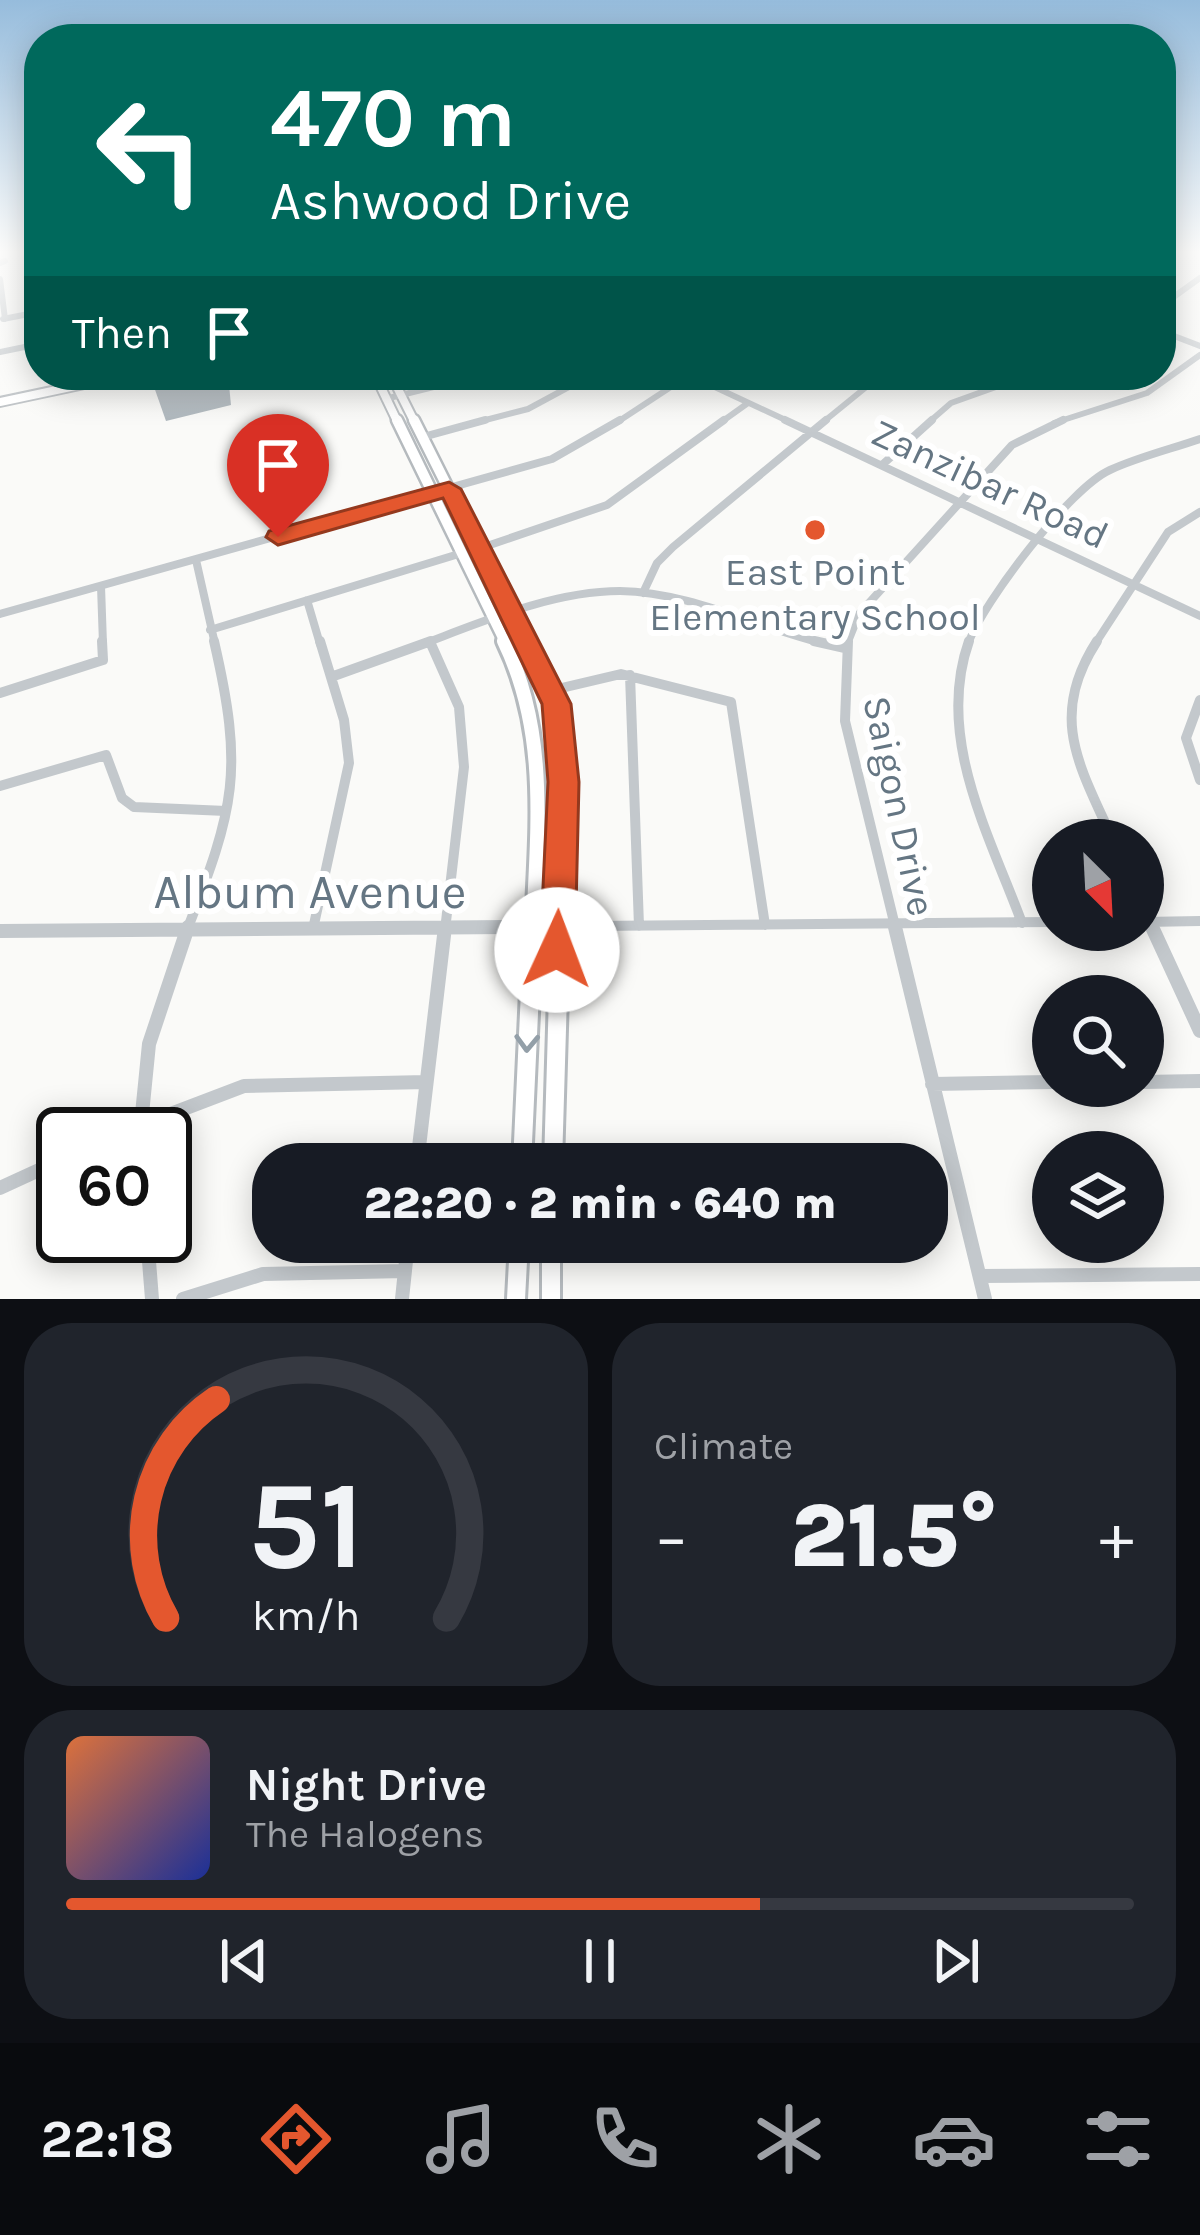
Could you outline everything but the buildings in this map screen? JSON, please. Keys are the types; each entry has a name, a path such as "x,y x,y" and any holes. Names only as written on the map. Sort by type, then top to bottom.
{"main road":[{"path":"0,399 36,390"},
{"path":"381,390 527,688 540,750 523,1143"},
{"path":"398,390 553,690 564,782 553,1143"},
{"path":"526,1090 554,1090"},
{"path":"517,1299 518,1263"},
{"path":"550,1299 551,1263"}],"street":[{"name":"Saigon Drive","path":"1176,370 1200,351"},
{"path":"385,399 421,390"},
{"path":"423,437 519,412 559,390"},
{"path":"0,614 574,450 666,390"},
{"name":"Zanzibar Road","path":"721,390 1200,616"},
{"path":"643,593 658,563 673,547 863,390"},
{"path":"882,465 951,403 988,390"},
{"name":"Saigon Drive","path":"985,1299 844,721 845,648 868,599 1021,437 1151,390"},
{"path":"481,548 608,505 748,403"},
{"path":"1022,922 963,751 958,695 971,632 1041,541 1099,476 1200,439"},
{"path":"1103,819 1079,765 1069,696 1075,675 1173,526 1200,512"},
{"path":"210,630 462,553"},
{"path":"142,1107 149,1044 226,811 236,761 196,560"},
{"path":"0,694 103,660 101,586"},
{"path":"331,677 591,592 643,593 845,648"},
{"path":"307,600 346,730 349,763 313,929"},
{"path":"419,1143 464,736 459,706 431,644"},
{"path":"630,675 639,926"},
{"path":"553,690 599,676 630,675 722,696 732,705 765,925"},
{"path":"1200,700 1186,738 1200,780"},
{"path":"0,786 106,754 122,798 134,807 226,811"},
{"path":"1164,918 1200,921"},
{"name":"Album Avenue","path":"0,931 1032,922"},
{"path":"1161,951 1200,1031"},
{"path":"1164,1082 1200,1081"},
{"path":"192,1108 244,1086 426,1082"},
{"path":"932,1084 1032,1082"},
{"path":"0,1188 36,1171"},
{"path":"150,1263 152,1299"},
{"path":"402,1299 406,1263"},
{"path":"183,1299 221,1281 261,1272 405,1270"},
{"path":"980,1276 1200,1274"}],"place":[{"name":"East Point Elementary School","path":"815,530"}],"route":[{"path":"278,537 449,489 548,679 556,704 564,782 557,950"}]}
